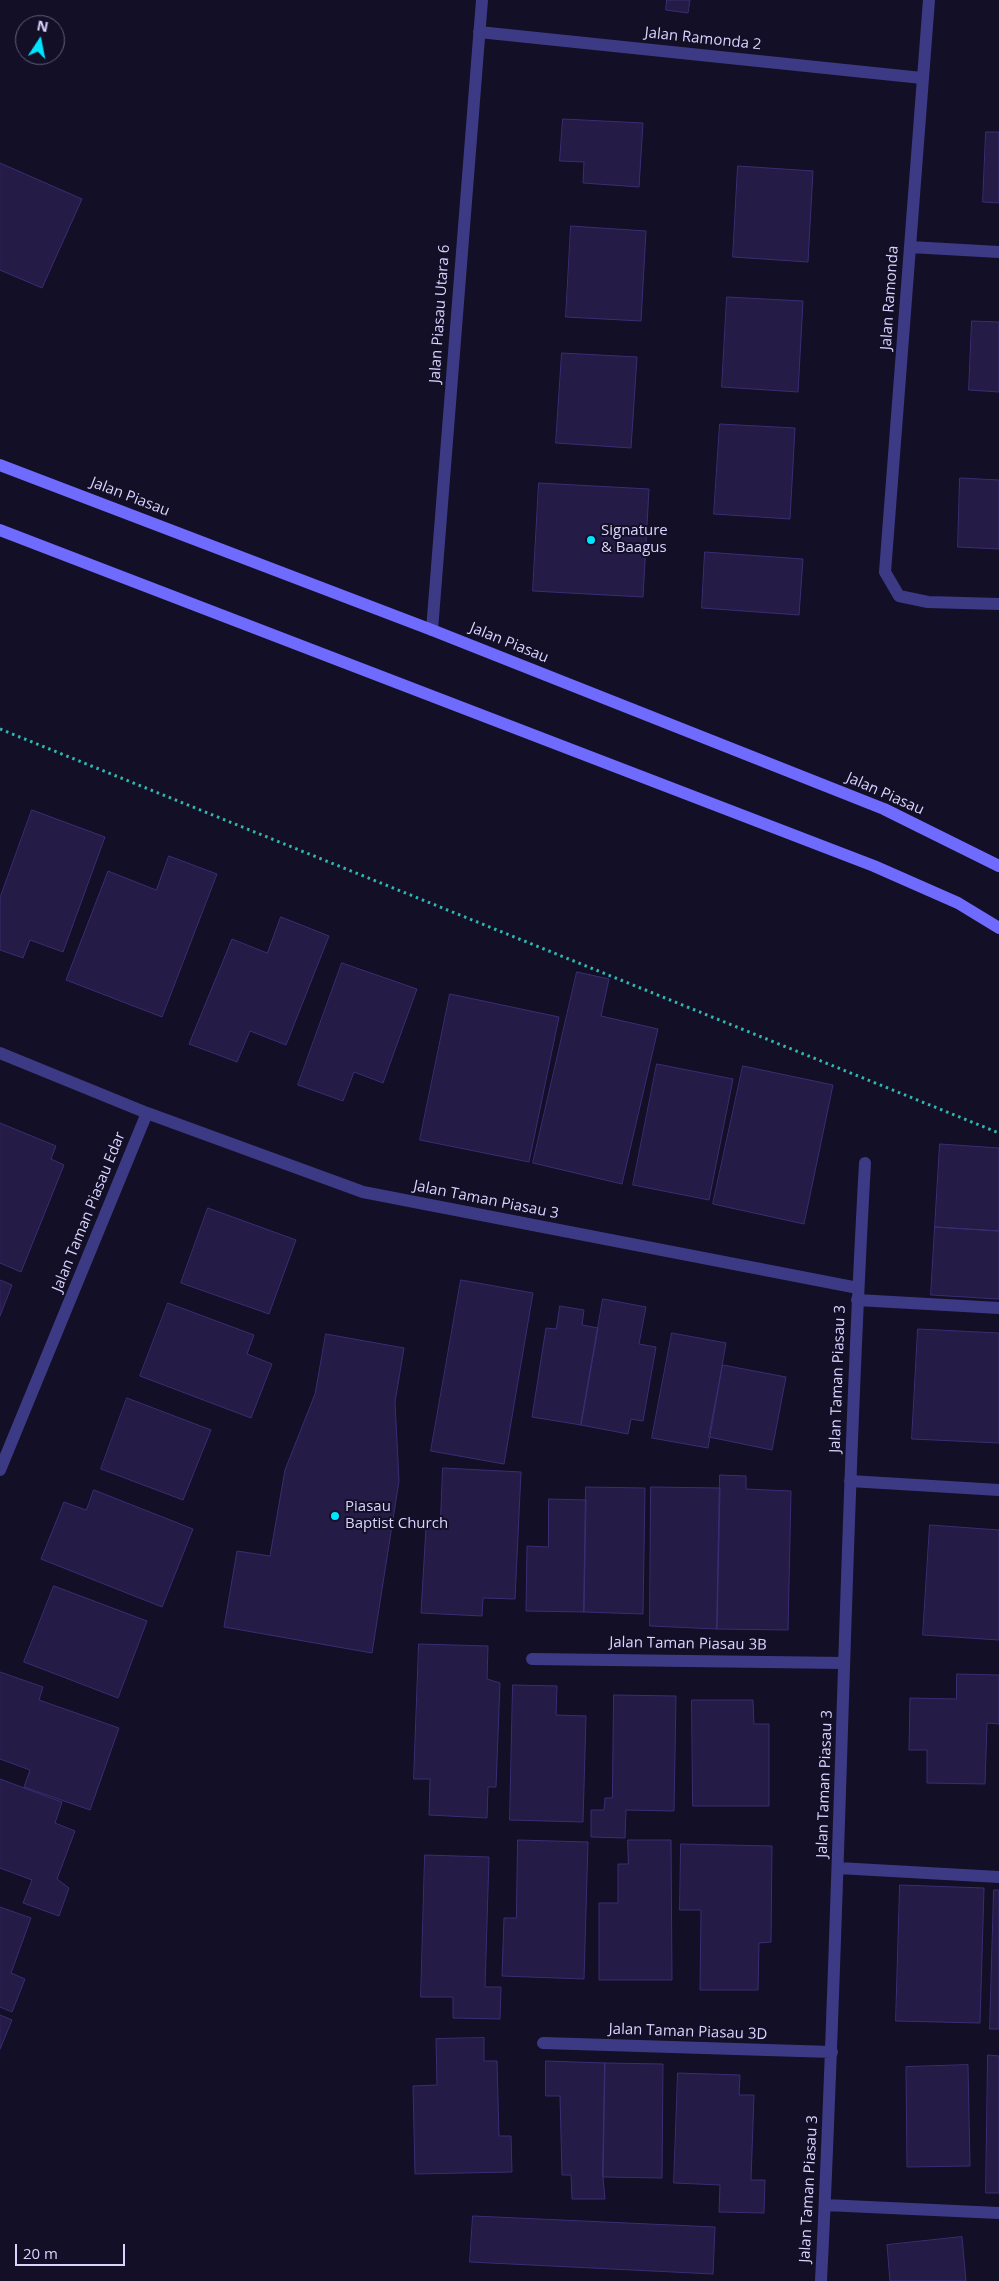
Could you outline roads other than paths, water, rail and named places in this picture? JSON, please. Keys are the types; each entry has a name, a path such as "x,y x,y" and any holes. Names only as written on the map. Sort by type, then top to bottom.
{"street":[{"name":"Jalan Piasau Utara 6","path":"432,630 482,0"},
{"name":"Jalan Ramonda","path":"929,0 885,572 899,596 928,602 999,604"},
{"name":"Jalan Ramonda 2","path":"479,32 922,78"},
{"path":"910,247 999,252"},
{"name":"Jalan Piasau","path":"0,465 432,630 884,809 999,866"},
{"path":"0,530 874,866 958,903 999,928"},
{"path":"0,1053 147,1113"},
{"name":"Jalan Taman Piasau 3","path":"147,1113 363,1192 857,1294"},
{"name":"Jalan Taman Piasau Edar","path":"0,1470 147,1113"},
{"name":"Jalan Taman Piasau 3","path":"820,2281 832,2052 850,1481 857,1294 865,1162"},
{"path":"857,1294 999,1308"},
{"path":"850,1481 999,1490"},
{"name":"Jalan Taman Piasau 3B","path":"532,1659 844,1663"},
{"path":"838,1868 999,1877"},
{"name":"Jalan Taman Piasau 3D","path":"544,2043 832,2052"},
{"path":"824,2205 999,2213"}],"place":[{"name":"Signature & Baagus","path":"591,540"},
{"name":"Piasau Baptist Church","path":"335,1516"}]}
